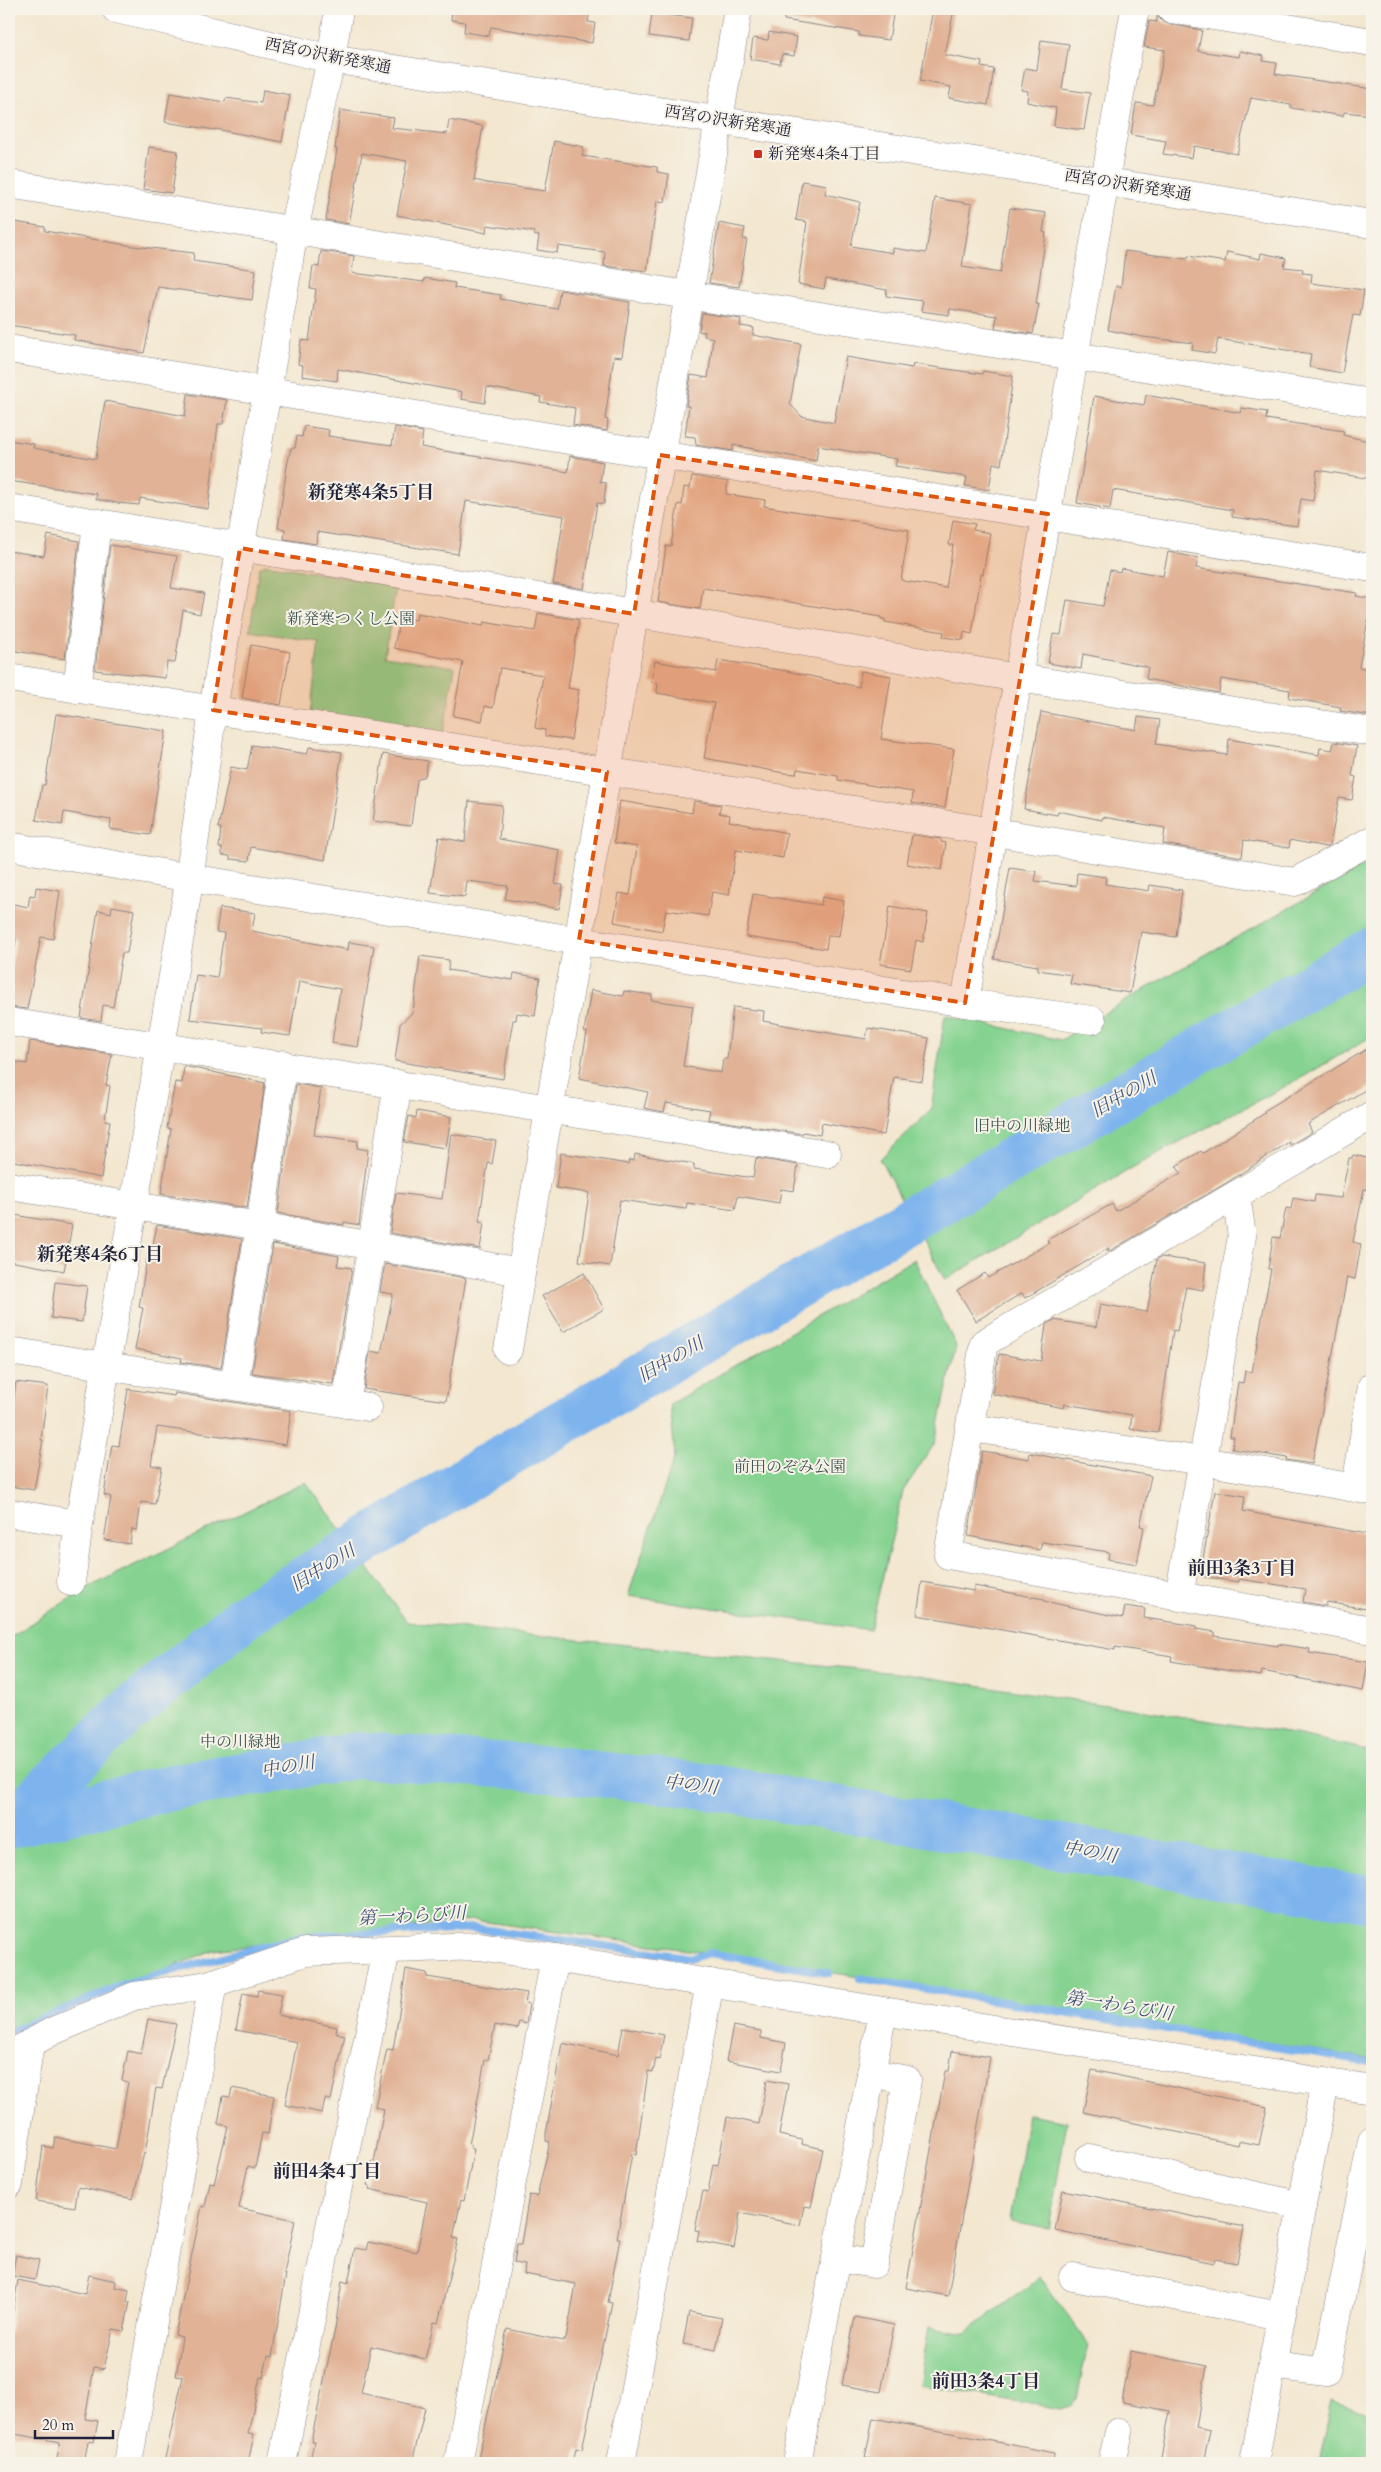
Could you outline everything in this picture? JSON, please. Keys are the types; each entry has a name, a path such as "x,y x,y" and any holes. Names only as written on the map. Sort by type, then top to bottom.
{"street":[{"name":"西宮の沢新発寒通","path":"116,9 331,59 1372,224"},
{"path":"71,1582 79,1524 190,878 213,710 267,389 294,231 331,59 339,9"},
{"path":"508,1350 687,295 720,120 738,9"},
{"path":"965,1003 995,832 1018,678 1135,9"},
{"path":"1171,9 1372,42"},
{"path":"9,184 687,295 1372,403"},
{"path":"9,349 267,389 660,454 1048,514 1372,568"},
{"path":"9,508 1018,678 1372,732"},
{"path":"77,689 97,523"},
{"path":"9,678 995,832 1295,882 1372,840"},
{"path":"9,846 190,878 965,1003 1092,1020"},
{"path":"9,1022 162,1047 283,1064 549,1110 827,1154"},
{"path":"234,1385 260,1226 283,1064"},
{"path":"9,1350 357,1405 372,1246 398,1084"},
{"path":"1372,1115 984,1344 948,1555 1372,1630"},
{"path":"9,1186 134,1208 260,1226 521,1272"},
{"path":"1179,1597 1242,1236 1236,1195"},
{"path":"970,1428 1204,1461 1364,1489 1372,1386"},
{"path":"9,1513 79,1524"},
{"path":"9,2184 20,2049 52,2031 134,1996 213,1983 305,1952 480,1946 1372,2090"},
{"path":"282,2463 386,1950"},
{"path":"458,2463 555,1958"},
{"path":"128,2463 213,1983"},
{"path":"621,2463 710,1983"},
{"path":"797,2463 883,2011"},
{"path":"836,2258 874,2264 907,2080 871,2073"},
{"path":"1254,2463 1325,2082"},
{"path":"1272,2364 1326,2372 1372,2141"},
{"path":"1089,2158 1302,2206"},
{"path":"1073,2277 1281,2316"},
{"path":"1112,2463 1119,2432"}],"highlighted area":[{"path":"660,455 1048,514 965,1003 579,940 607,772 213,710 240,548 634,614"}],"green space":[{"name":"新発寒つくし公園","path":"265,564 396,586 385,656 455,667 443,734 310,715 319,642 250,631 259,568"},
{"name":"旧中の川緑地","path":"1372,861 1372,1036 1303,1077 1147,1159 945,1280 880,1159 931,1110 945,1015 1061,1040 1177,971"},
{"name":"前田のぞみ公園","path":"914,1259 956,1346 935,1443 903,1491 870,1630 628,1596 675,1456 670,1404"},
{"name":"中の川緑地","path":"306,1482 407,1622 906,1674 1300,1735 1372,1751 1372,2059 709,1953 472,1920 213,1950 9,2034 9,1638 83,1590"},
{"path":"1028,2114 1067,2121 1049,2228 1010,2221"},
{"path":"1040,2277 1088,2343 1077,2400 1070,2406 1061,2409 919,2385 929,2327 966,2333"},
{"path":"1332,2401 1372,2413 1372,2463 1319,2463"}],"building":[{"path":"452,9 590,9 588,22 595,23 592,43 491,27 489,36 464,32 465,22 451,20"},
{"path":"785,9 894,9 889,40 859,36 859,32 784,20"},
{"path":"933,9 954,9 945,55 982,62 981,67 994,69 988,105 949,98 951,87 920,81"},
{"path":"652,13 692,18 689,41 649,36"},
{"path":"1157,16 1168,24 1202,30 1198,51 1239,57 1240,51 1264,56 1263,61 1277,63 1275,74 1372,89 1372,115 1344,112 1343,116 1291,108 1291,105 1251,98 1237,154 1194,146 1192,158 1163,154 1166,141 1131,135 1136,103 1153,105 1165,50 1144,47 1149,21 1157,22"},
{"path":"769,32 797,37 794,56 782,54 780,64 750,59 753,38 768,40"},
{"path":"1041,40 1069,44 1062,89 1090,93 1084,130 1054,126 1056,108 1027,102 1028,91 1021,90 1025,68 1037,70"},
{"path":"263,90 290,95 282,142 215,129 165,122 170,93 225,102 226,98 261,103"},
{"path":"340,110 394,118 392,128 447,134 449,120 483,126 474,180 487,183 545,191 554,141 584,147 582,156 657,167 657,172 669,174 665,202 657,201 647,271 604,266 605,252 558,246 557,253 537,250 539,236 534,235 534,232 487,225 486,233 397,215 407,161 362,153 349,224 326,220 337,149 335,149"},
{"path":"149,147 178,151 172,193 143,189"},
{"path":"802,181 827,185 825,194 860,202 851,246 893,253 893,248 926,253 935,198 972,204 962,267 1000,273 1010,208 1046,213 1043,232 1046,233 1036,304 1039,304 1033,334 995,328 997,316 950,309 949,315 921,311 923,301 886,296 887,290 826,279 824,289 798,284 807,222 796,220"},
{"path":"9,221 45,227 45,231 133,246 194,253 193,261 256,270 252,300 158,287 144,353 74,340 75,335 9,325"},
{"path":"719,223 745,228 743,239 747,239 739,287 709,283"},
{"path":"321,251 354,256 352,273 424,282 425,278 455,283 454,288 501,295 500,299 557,309 560,290 630,302 622,357 614,356 605,419 608,420 607,431 573,425 575,408 540,402 541,397 487,387 485,403 461,399 462,392 338,369 337,381 302,376 303,365 298,364 301,340 309,341 316,289 310,288 313,266 319,267"},
{"path":"1125,251 1187,259 1188,256 1225,262 1227,252 1260,259 1261,253 1286,258 1284,267 1303,269 1302,273 1312,274 1311,283 1364,290 1360,316 1353,315 1342,373 1309,367 1311,354 1218,339 1215,354 1192,350 1193,343 1143,337 1108,330 1116,286 1121,287"},
{"path":"702,313 741,319 740,326 754,328 753,335 801,344 790,404 801,416 834,423 846,357 912,368 913,364 982,374 983,371 1013,376 1001,465 993,463 989,490 965,486 967,477 895,466 897,459 818,446 816,461 733,445 733,451 696,445 695,437 685,436 689,406 686,406 691,375 708,378 713,338 704,336 705,332 699,331"},
{"path":"188,394 227,400 223,424 218,424 208,509 140,498 139,505 117,503 96,499 97,494 9,481 9,440 34,444 33,448 96,459 105,401 185,416"},
{"path":"1146,395 1241,413 1242,408 1267,412 1266,419 1344,431 1343,435 1372,442 1372,479 1317,470 1313,501 1301,499 1297,526 1232,517 1233,510 1113,490 1110,509 1077,503 1094,396 1144,405"},
{"path":"304,426 329,430 328,436 392,445 395,427 423,432 421,447 568,472 570,456 603,462 600,482 606,483 604,504 597,503 584,589 553,584 564,516 466,501 458,554 317,532 316,544 284,539 285,529 278,528 287,466 291,448 295,448 297,436 302,437"},
{"path":"692,476 728,482 726,494 765,500 764,506 909,530 901,580 904,581 946,588 953,545 949,545 953,520 975,524 973,530 990,533 983,574 981,574 972,634 964,632 963,640 943,637 944,632 885,622 885,619 881,619 881,617 703,588 700,609 658,602 666,546 671,546 678,504 682,505 684,487 690,488"},
{"path":"48,535 79,541 65,659 9,650 9,551 44,556"},
{"path":"110,545 177,556 171,588 204,593 200,614 183,610 175,663 167,662 165,678 95,670"},
{"path":"1168,552 1198,558 1196,568 1357,593 1356,596 1372,599 1359,667 1372,670 1372,716 1340,711 1341,707 1289,698 1290,690 1221,679 1219,693 1146,679 1148,667 1083,654 1081,669 1048,663 1053,634 1061,635 1067,600 1103,606 1110,570 1120,572 1121,568 1163,576"},
{"path":"417,613 483,626 484,622 535,631 538,613 579,620 568,688 579,690 571,740 545,736 545,730 535,728 543,675 500,668 493,708 485,706 482,721 453,716 463,662 394,648 400,617 416,620"},
{"path":"251,645 290,652 281,705 242,698"},
{"path":"718,660 787,671 859,687 861,671 891,676 881,739 954,749 945,808 912,803 913,792 838,780 838,776 797,769 796,774 784,773 704,758 714,703 657,693 658,683 651,682 655,661 716,672"},
{"path":"1041,712 1136,730 1138,717 1160,720 1156,744 1227,755 1229,739 1319,755 1320,748 1332,750 1334,742 1357,746 1352,776 1356,777 1352,800 1339,798 1330,845 1326,847 1290,840 1289,848 1244,840 1242,857 1163,844 1165,828 1103,817 1102,820 1058,811 1057,815 1024,809"},
{"path":"56,714 166,731 150,835 110,829 111,820 64,812 62,825 36,820 42,785 45,785"},
{"path":"252,745 307,754 309,747 342,752 325,860 251,847 249,861 230,859 230,856 222,855 222,848 219,848 221,828 218,828 231,767 247,770"},
{"path":"383,754 428,761 425,776 417,780 411,826 373,821"},
{"path":"469,801 502,805 499,839 560,850 555,884 563,885 559,909 505,899 508,886 467,881 465,897 430,893 439,837 465,842"},
{"path":"620,801 692,813 694,801 721,805 719,813 730,815 729,821 787,833 783,858 736,850 729,895 712,892 708,916 666,910 662,931 614,922 619,893 630,895 637,847 614,843"},
{"path":"912,835 941,839 941,842 946,843 942,870 907,864"},
{"path":"1010,868 1037,872 1035,881 1076,886 1077,873 1106,877 1105,884 1149,891 1150,885 1182,890 1176,937 1141,932 1130,993 1070,984 1072,975 1038,970 1038,966 994,959"},
{"path":"36,887 60,891 53,939 41,937 27,1009 9,1007 9,979 16,940 15,937 9,936 9,903 28,907 30,895 35,896"},
{"path":"753,894 821,905 822,897 844,901 839,936 828,935 826,949 746,937"},
{"path":"112,906 134,910 127,953 122,953 113,1007 103,1005 101,1021 81,1018 98,910 111,913"},
{"path":"890,906 928,913 923,942 916,940 911,969 880,964"},
{"path":"220,908 255,913 252,931 348,950 349,942 374,946 358,1047 332,1043 340,989 299,981 290,1036 261,1032 262,1028 190,1019 196,975 217,978 224,933 216,932"},
{"path":"420,956 449,960 448,970 513,980 514,973 540,978 535,1016 517,1013 516,1020 513,1020 503,1079 395,1061 400,1024 413,1012"},
{"path":"591,990 623,996 624,991 652,995 651,1000 693,1006 683,1066 721,1073 723,1059 727,1059 733,1007 764,1011 763,1021 866,1039 868,1028 929,1038 922,1081 894,1077 884,1135 822,1123 820,1135 803,1132 802,1134 708,1119 710,1110 666,1103 664,1112 644,1108 648,1092 579,1078 587,1032 584,1032"},
{"path":"30,1041 112,1054 106,1085 110,1086 105,1120 110,1121 101,1178 9,1160 9,1061 27,1064"},
{"path":"1372,1046 1372,1086 1308,1124 1312,1132 1290,1145 1289,1142 1228,1182 1108,1252 1109,1248 1025,1298 1022,1293 976,1321 957,1290 985,1273 988,1278 1049,1243 1047,1240 1112,1204 1116,1211 1181,1173 1176,1166 1201,1151 1203,1153 1265,1113 1264,1111"},
{"path":"184,1066 265,1083 247,1208 161,1194 171,1129 167,1128 175,1082 182,1083"},
{"path":"296,1084 321,1088 314,1135 358,1141 357,1148 368,1150 359,1225 344,1222 344,1225 278,1213"},
{"path":"417,1111 451,1117 446,1148 404,1142 409,1116 416,1118"},
{"path":"451,1134 496,1141 492,1164 488,1163 479,1222 484,1223 480,1249 390,1233 396,1193 442,1199"},
{"path":"561,1153 628,1164 629,1160 634,1161 635,1154 694,1164 694,1169 753,1178 756,1158 798,1165 794,1191 781,1189 779,1203 738,1196 735,1210 687,1203 686,1209 620,1200 610,1266 579,1261 589,1193 556,1188"},
{"path":"1353,1155 1372,1159 1372,1190 1364,1189 1353,1242 1361,1244 1355,1279 1347,1277 1312,1464 1232,1449 1234,1437 1230,1437 1238,1382 1243,1383 1245,1371 1252,1372 1271,1269 1268,1269 1273,1237 1280,1238 1286,1208 1291,1209 1293,1198 1314,1202 1315,1195 1341,1198 1349,1158 1352,1158"},
{"path":"9,1214 72,1225 64,1271 9,1261"},
{"path":"157,1225 242,1239 221,1368 181,1362 182,1358 135,1349 143,1308 139,1307 145,1270 149,1249 152,1250"},
{"path":"273,1244 339,1256 337,1266 352,1268 333,1384 252,1373"},
{"path":"1161,1257 1206,1263 1203,1290 1186,1287 1177,1331 1173,1330 1158,1433 1130,1429 1132,1415 1065,1404 1064,1408 992,1394 999,1354 1041,1361 1046,1325 1054,1320 1096,1327 1100,1304 1147,1312 1157,1259"},
{"path":"385,1264 466,1278 446,1401 364,1389 370,1351 381,1353 393,1294 380,1292"},
{"path":"584,1273 604,1309 563,1332 542,1296"},
{"path":"55,1282 87,1286 82,1322 51,1318"},
{"path":"16,1382 48,1386 41,1440 43,1440 34,1490 9,1486 9,1436"},
{"path":"128,1389 174,1396 175,1393 291,1411 286,1445 157,1427 151,1465 162,1467 155,1504 141,1502 137,1530 132,1529 130,1544 104,1540 111,1497 104,1495 112,1445 119,1446"},
{"path":"982,1451 1029,1459 1030,1453 1151,1476 1140,1526 1144,1527 1137,1564 1108,1559 1109,1552 1042,1542 1040,1550 968,1536"},
{"path":"1215,1491 1245,1496 1243,1511 1372,1535 1372,1610 1327,1602 1326,1606 1303,1602 1305,1589 1239,1579 1239,1582 1200,1576"},
{"path":"922,1582 974,1591 974,1586 1044,1599 1044,1601 1123,1618 1125,1606 1145,1609 1144,1618 1197,1626 1197,1629 1215,1632 1215,1636 1310,1649 1309,1653 1368,1662 1363,1691 1262,1671 1261,1676 1171,1661 1172,1656 1115,1647 1115,1650 917,1615"},
{"path":"406,1969 427,1973 427,1977 527,1993 525,2003 529,2004 526,2024 519,2022 517,2029 495,2025 488,2060 485,2060 469,2145 471,2145 471,2149 474,2149 464,2201 461,2200 453,2238 458,2239 438,2323 434,2322 425,2359 371,2346 361,2393 425,2408 412,2463 347,2463 311,2456 314,2442 311,2441 335,2329 342,2281 348,2283 355,2248 366,2250 368,2242 417,2252 427,2202 369,2189 370,2186 367,2185 372,2161 374,2162 384,2109 375,2107 387,2049 393,2050"},
{"path":"258,1990 282,1994 278,2015 337,2027 336,2033 345,2035 331,2100 325,2099 322,2113 285,2105 297,2042 236,2030 243,1993 257,1996"},
{"path":"148,2019 176,2024 162,2089 156,2088 145,2153 133,2199 78,2187 75,2207 36,2201 43,2146 53,2148 55,2137 116,2149 128,2082 122,2080 128,2051 141,2054"},
{"path":"733,2026 761,2031 761,2038 786,2043 781,2071 726,2061"},
{"path":"623,2027 664,2035 659,2060 656,2059 653,2072 648,2071 636,2155 632,2154 617,2238 620,2238 608,2302 612,2303 582,2450 576,2448 573,2463 477,2463 507,2329 563,2341 566,2339 576,2284 524,2274 525,2265 514,2263 517,2244 521,2244 529,2195 537,2196 550,2142 546,2141 546,2134 562,2043 618,2055"},
{"path":"952,2051 990,2057 948,2296 906,2288 945,2071 949,2071"},
{"path":"1092,2070 1267,2107 1259,2145 1239,2141 1238,2145 1083,2112"},
{"path":"767,2080 788,2084 779,2135 802,2140 801,2144 823,2149 811,2207 804,2206 800,2225 740,2213 734,2248 697,2241 699,2231 695,2230 703,2191 708,2192 713,2164 718,2165 727,2117 759,2124"},
{"path":"232,2088 274,2096 268,2134 262,2133 255,2168 248,2166 239,2208 295,2220 284,2274 286,2274 272,2357 268,2356 263,2378 260,2377 248,2434 254,2435 248,2463 164,2463 183,2377 176,2376 182,2337 175,2335 202,2206 205,2207 210,2183 214,2184 228,2126 218,2124 223,2096 230,2097"},
{"path":"1063,2190 1244,2227 1237,2263 1215,2259 1214,2263 1055,2230"},
{"path":"16,2255 39,2260 35,2280 12,2276"},
{"path":"89,2275 116,2281 115,2287 129,2290 127,2302 130,2302 124,2331 113,2329 104,2369 94,2367 85,2419 98,2421 94,2442 88,2441 84,2463 56,2463 60,2442 9,2433 9,2336 18,2280 85,2294"},
{"path":"689,2312 722,2318 716,2350 683,2344"},
{"path":"855,2317 894,2325 881,2392 842,2385"},
{"path":"1131,2351 1207,2366 1196,2427 1210,2430 1203,2463 1160,2463 1170,2411 1122,2402"},
{"path":"873,2418 1054,2453 1053,2463 892,2463 865,2458"}],"waterway":[{"name":"旧中の川","path":"9,1825 123,1716 246,1615 484,1468 1372,950"},
{"name":"中の川","path":"9,1825 178,1786 359,1755 552,1769 705,1786 1372,1900"},
{"name":"第一わらび川","path":"9,2032 130,1982 298,1937 474,1928 692,1958 709,1953 829,1973"},
{"name":"第一わらび川","path":"860,1978 1372,2063"}],"place":[{"name":"新発寒4条4丁目","path":"758,154"}],"district":[{"name":"新発寒4条5丁目","path":"371,492"},
{"name":"新発寒4条6丁目","path":"100,1254"},
{"name":"前田3条3丁目","path":"1242,1568"},
{"name":"前田4条4丁目","path":"327,2171"},
{"name":"前田3条4丁目","path":"986,2381"}]}
